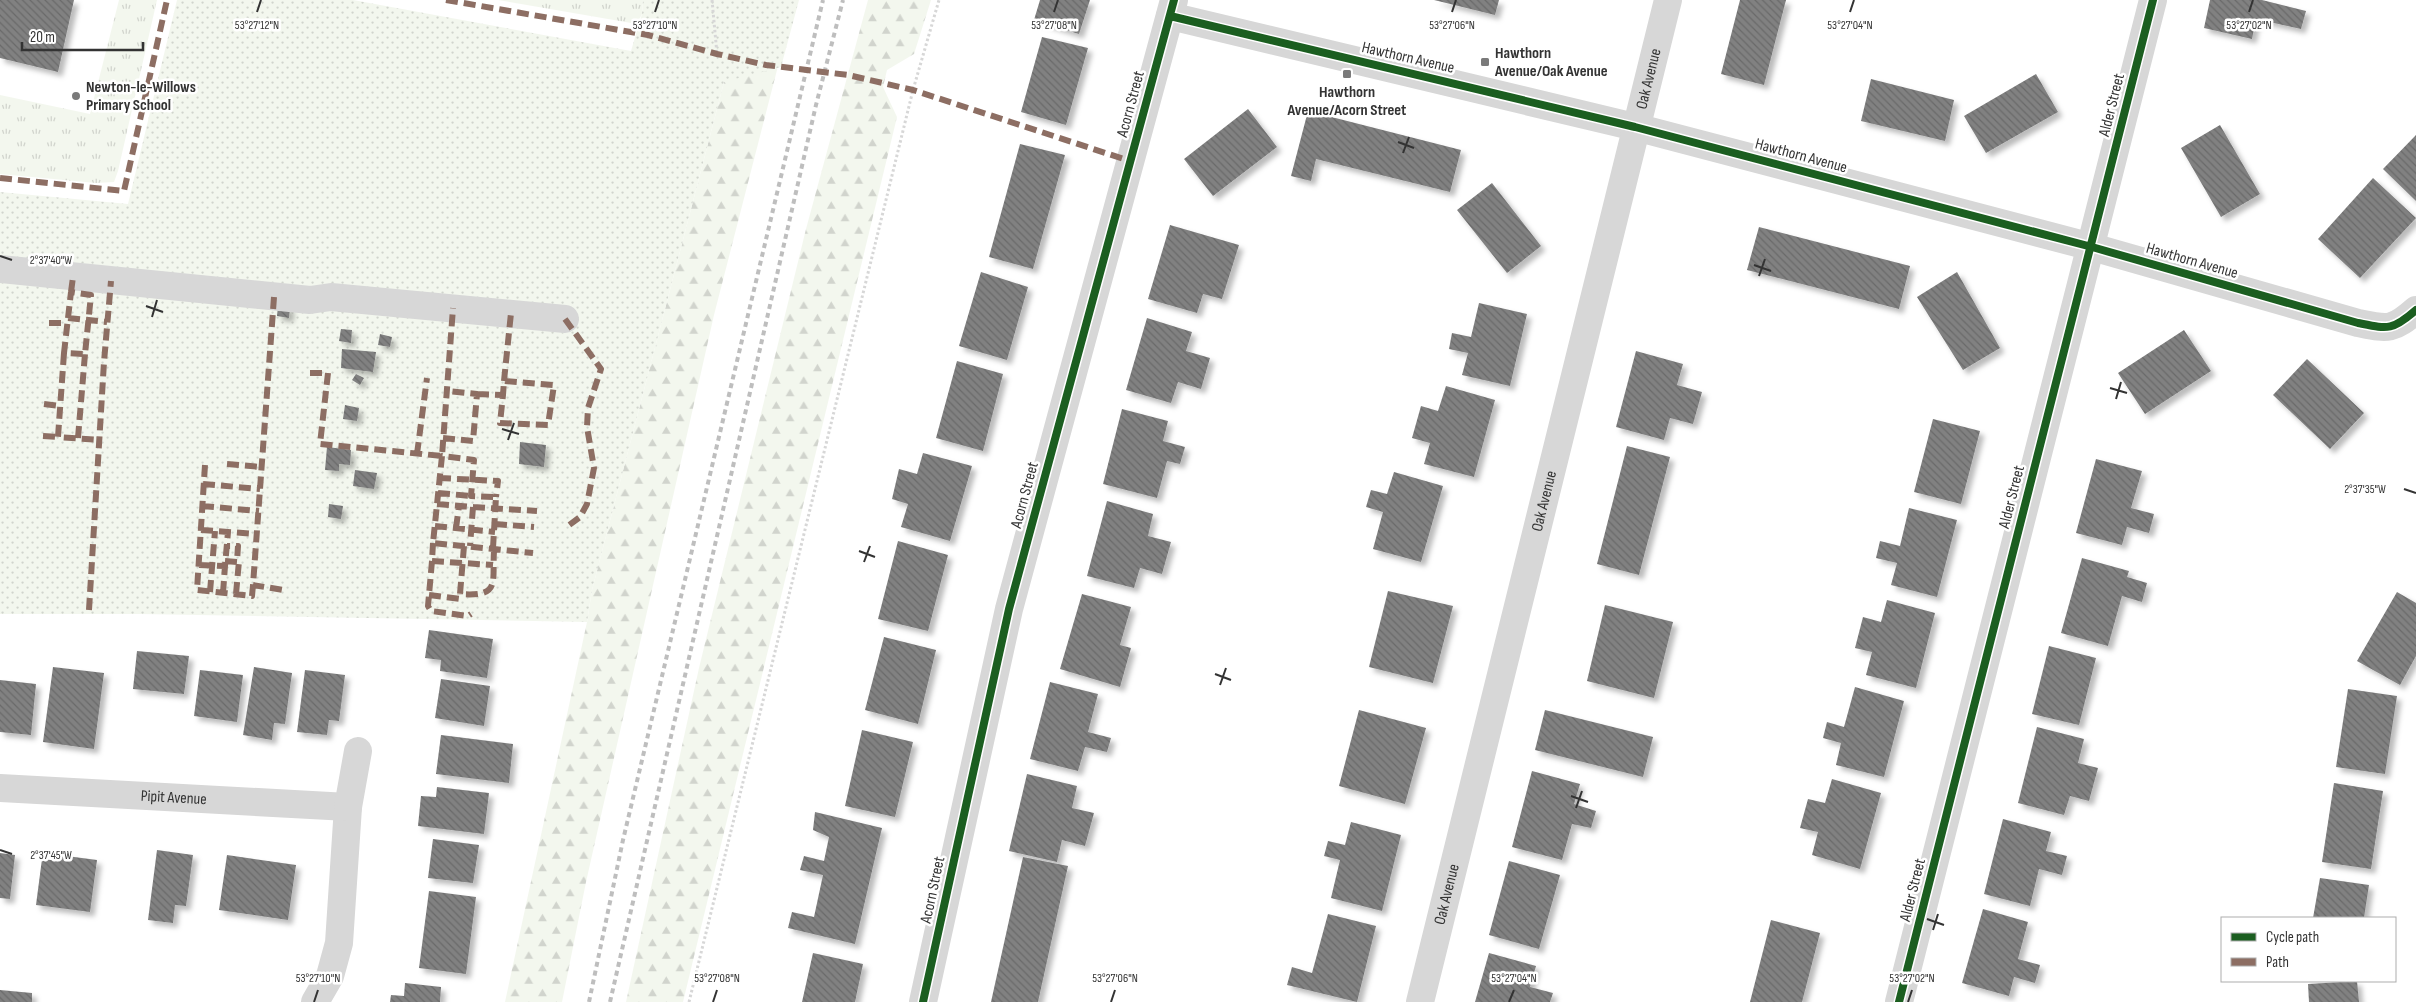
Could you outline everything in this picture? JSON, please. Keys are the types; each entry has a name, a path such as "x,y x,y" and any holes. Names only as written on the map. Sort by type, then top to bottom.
{"street":[{"name":"Oak Avenue","path":"1420,1002 1635,127 1668,0"},
{"name":"Alder Street","path":"1899,1002 2029,485 2092,247 2153,0"},
{"name":"Hawthorn Avenue","path":"1172,8 2092,247 2358,324 2384,328 2399,325 2416,310"},
{"name":"Acorn Street","path":"923,1002 1009,609 1172,8"},
{"path":"0,269 228,293 310,300 331,297 565,319"},
{"path":"316,1002 330,976 339,943 348,807 358,751"},
{"name":"Pipit Avenue","path":"0,788 348,807"}],"path":[{"path":"712,0 717,54"},
{"path":"689,1002 905,125 939,0"}],"green space":[{"path":"119,0 157,0 114,182 96,183 0,174 0,95 90,114"},
{"path":"177,0 353,0 631,51 642,14 643,0 799,0 781,67 724,82 592,590 587,622 140,614 0,614 0,192 128,204"},
{"path":"498,0 643,0 642,14 637,24"},
{"path":"795,0 714,315 586,882 562,1002 505,1002 587,622 592,590 724,82"},
{"path":"868,0 931,0 914,54 887,70 883,87 897,117 683,1002 626,1002 699,668 806,229"}],"building":[{"path":"0,0 74,0 58,72 0,58"},
{"path":"1040,0 1090,0 1079,34 1034,20"},
{"path":"1434,0 1499,0 1495,15"},
{"path":"1740,0 1786,0 1764,85 1721,74"},
{"path":"2210,0 2262,0 2306,11 2301,29 2256,19 2252,39 2204,28"},
{"path":"1042,37 1088,48 1066,125 1021,112"},
{"path":"2036,74 2058,112 1986,153 1964,116"},
{"path":"1871,79 1954,100 1945,141 1861,121"},
{"path":"1248,109 1277,147 1213,196 1184,159"},
{"path":"1308,111 1461,150 1450,192 1316,159 1311,181 1291,176"},
{"path":"2220,125 2260,194 2221,217 2181,148"},
{"path":"2416,135 2416,201 2383,169"},
{"path":"1020,144 1065,155 1033,269 989,257"},
{"path":"2373,178 2416,218 2360,278 2318,239"},
{"path":"1492,183 1541,246 1507,273 1457,210"},
{"path":"1170,225 1239,245 1222,299 1203,294 1197,313 1148,299"},
{"path":"1759,227 1910,266 1899,309 1747,270"},
{"path":"981,272 1028,287 1007,360 959,346"},
{"path":"1957,272 2000,348 1963,370 1917,297"},
{"path":"1479,303 1527,314 1510,386 1462,375 1468,353 1449,349 1452,333 1471,337"},
{"path":"278,306 290,307 289,318 277,316"},
{"path":"1147,318 1192,332 1186,351 1210,358 1201,389 1178,382 1171,403 1126,390"},
{"path":"341,329 352,330 351,343 339,341"},
{"path":"2184,330 2211,371 2145,414 2118,373"},
{"path":"380,334 392,337 390,347 378,345"},
{"path":"342,349 376,352 373,372 341,368"},
{"path":"1636,351 1683,364 1677,385 1702,392 1693,424 1670,418 1664,440 1616,427"},
{"path":"2307,359 2364,413 2330,449 2273,395"},
{"path":"957,361 1003,374 983,451 936,438"},
{"path":"356,374 364,378 360,385 352,380"},
{"path":"1446,386 1495,400 1474,477 1424,464 1430,443 1412,438 1421,406 1438,411"},
{"path":"345,405 359,408 357,421 343,419"},
{"path":"1122,409 1168,421 1163,441 1185,447 1180,464 1167,461 1157,498 1103,484"},
{"path":"1933,419 1980,431 1961,504 1914,492"},
{"path":"520,442 546,445 544,467 519,464"},
{"path":"1627,446 1670,457 1639,575 1597,564"},
{"path":"327,447 351,450 350,465 339,464 339,471 325,470"},
{"path":"923,453 972,466 950,541 901,527 908,504 892,499 899,469 917,474"},
{"path":"2096,459 2142,471 2131,508 2154,514 2149,533 2127,527 2122,545 2076,533"},
{"path":"355,470 377,473 374,489 353,486"},
{"path":"1394,472 1443,486 1421,562 1373,549 1383,512 1366,507 1371,490 1387,494"},
{"path":"1107,501 1153,514 1148,536 1171,542 1162,574 1140,568 1134,588 1087,576"},
{"path":"329,504 343,506 341,519 328,517"},
{"path":"1909,508 1957,520 1937,597 1891,585 1897,563 1876,558 1880,541 1900,546"},
{"path":"898,541 948,555 928,631 878,619"},
{"path":"2082,558 2129,571 2127,577 2147,583 2142,602 2122,596 2108,646 2061,633"},
{"path":"1388,591 1453,606 1433,683 1369,667"},
{"path":"2397,592 2416,603 2416,656 2400,685 2357,661"},
{"path":"1082,594 1131,607 1120,645 1131,648 1120,687 1060,669"},
{"path":"1887,600 1935,613 1916,688 1866,675 1872,652 1855,648 1863,617 1881,622"},
{"path":"1605,605 1673,622 1654,698 1587,681"},
{"path":"429,630 493,639 487,678 440,671 441,660 425,658"},
{"path":"884,637 936,650 918,724 865,710"},
{"path":"2049,646 2096,658 2079,725 2032,714"},
{"path":"137,651 189,656 184,694 133,689"},
{"path":"53,667 104,673 94,749 43,742"},
{"path":"254,667 292,673 285,724 274,723 272,740 243,735"},
{"path":"200,670 243,675 237,722 194,716"},
{"path":"305,670 345,675 339,721 329,720 327,735 297,732"},
{"path":"441,679 490,686 484,726 435,718"},
{"path":"0,680 36,684 31,735 0,732"},
{"path":"1050,682 1098,694 1088,732 1111,738 1107,752 1085,747 1078,771 1030,759"},
{"path":"1855,687 1904,701 1884,777 1836,765 1841,743 1823,738 1827,722 1844,727"},
{"path":"2348,689 2397,696 2385,774 2336,767"},
{"path":"1359,710 1426,728 1405,804 1339,786"},
{"path":"1545,710 1653,737 1643,777 1535,750"},
{"path":"2037,727 2084,739 2078,763 2098,768 2089,801 2070,796 2064,815 2018,803"},
{"path":"862,730 913,742 895,817 845,806"},
{"path":"441,735 513,744 509,783 436,774"},
{"path":"1532,771 1580,784 1574,804 1596,811 1591,828 1572,824 1562,860 1512,847"},
{"path":"1027,774 1077,786 1072,808 1094,813 1085,846 1062,840 1057,862 1009,851"},
{"path":"1832,779 1881,793 1860,869 1812,855 1818,832 1800,828 1808,799 1825,803"},
{"path":"2334,783 2383,791 2371,869 2322,862"},
{"path":"437,787 489,793 484,834 418,826 421,796 436,797"},
{"path":"815,812 882,828 855,944 788,928 792,912 814,917 823,875 800,870 804,856 824,861 829,837 813,830"},
{"path":"2003,819 2051,832 2046,851 2067,856 2062,875 2039,869 2030,906 1984,894"},
{"path":"1351,822 1401,835 1382,911 1331,898 1340,860 1324,856 1328,841 1345,845"},
{"path":"433,839 479,845 473,883 428,878"},
{"path":"157,850 193,855 186,906 175,905 173,923 148,920"},
{"path":"0,853 15,855 10,899 0,898"},
{"path":"59,855 97,860 90,912 36,905 42,859 59,861"},
{"path":"227,855 296,865 288,920 219,910"},
{"path":"1023,857 1068,866 1038,1002 991,1002"},
{"path":"1509,861 1560,875 1539,949 1489,935"},
{"path":"2320,878 2369,885 2364,917 2313,917"},
{"path":"429,891 476,897 466,974 419,968"},
{"path":"1983,909 2028,922 2018,959 2040,965 2035,983 2014,977 2009,996 1962,983"},
{"path":"1328,914 1376,926 1357,1002 1287,985 1292,967 1312,973"},
{"path":"1771,920 1820,933 1802,1002 1750,1002"},
{"path":"813,953 863,964 855,1002 802,1002"},
{"path":"1489,953 1536,966 1530,987 1553,993 1550,1002 1475,1002"},
{"path":"2357,982 2359,1002 2309,1002 2308,984"},
{"path":"405,983 441,987 440,1002 390,1002 391,995 404,996"},
{"path":"0,990 32,993 32,1002 0,1002"}],"railway":[{"path":"589,1002 623,840 823,0"},
{"path":"610,1002 816,105 843,0"}],"marked path":[{"path":"0,178 124,191 167,0"},
{"path":"446,0 648,35 766,65 848,75 913,90 1130,161"},
{"path":"71,292 73,277"},
{"path":"89,610 104,362 111,281"},
{"path":"68,318 71,292 91,295 85,354 64,353 68,318 107,322"},
{"path":"274,297 253,585 283,590"},
{"path":"310,373 328,373 320,444 442,456 453,308"},
{"path":"504,381 511,313"},
{"path":"565,319 601,369 588,408 587,427 594,468 587,504 580,517 568,526"},
{"path":"49,323 67,323"},
{"path":"64,353 58,437 99,440"},
{"path":"78,438 85,354"},
{"path":"417,454 427,378"},
{"path":"477,394 503,395 500,423 548,425 554,385 504,381 503,395"},
{"path":"443,438 473,441 477,394 447,391"},
{"path":"44,404 60,406"},
{"path":"43,436 58,437"},
{"path":"493,548 496,497 471,496 474,460 442,456 433,543 533,553"},
{"path":"227,464 261,467"},
{"path":"205,465 197,590 252,596 253,585"},
{"path":"439,478 498,481 496,497"},
{"path":"203,484 260,489"},
{"path":"438,493 471,496"},
{"path":"437,504 473,507 470,546"},
{"path":"202,506 259,511"},
{"path":"456,528 459,506"},
{"path":"473,507 537,511"},
{"path":"495,524 534,527"},
{"path":"435,526 495,532"},
{"path":"201,530 257,534"},
{"path":"210,592 215,531"},
{"path":"199,565 225,566 228,532"},
{"path":"433,543 432,561 493,565"},
{"path":"225,561 237,562 238,546 227,546"},
{"path":"464,546 460,594 482,593 492,586 494,551"},
{"path":"236,594 239,561"},
{"path":"432,561 428,606 431,611 468,616 471,614"},
{"path":"223,593 225,566"},
{"path":"429,595 460,599 460,594"}],"cycle path":[{"path":"923,1002 1009,609 1174,0"},
{"path":"1899,1002 2153,0"},
{"path":"1170,16 1635,127 2092,247 2358,323 2389,327 2401,322 2416,310"}],"place":[{"name":"Hawthorn Avenue/Oak Avenue","path":"1485,62"},
{"name":"Hawthorn Avenue/Acorn Street","path":"1347,74"},
{"name":"Newton-le-Willows Primary School","path":"76,96"}]}
